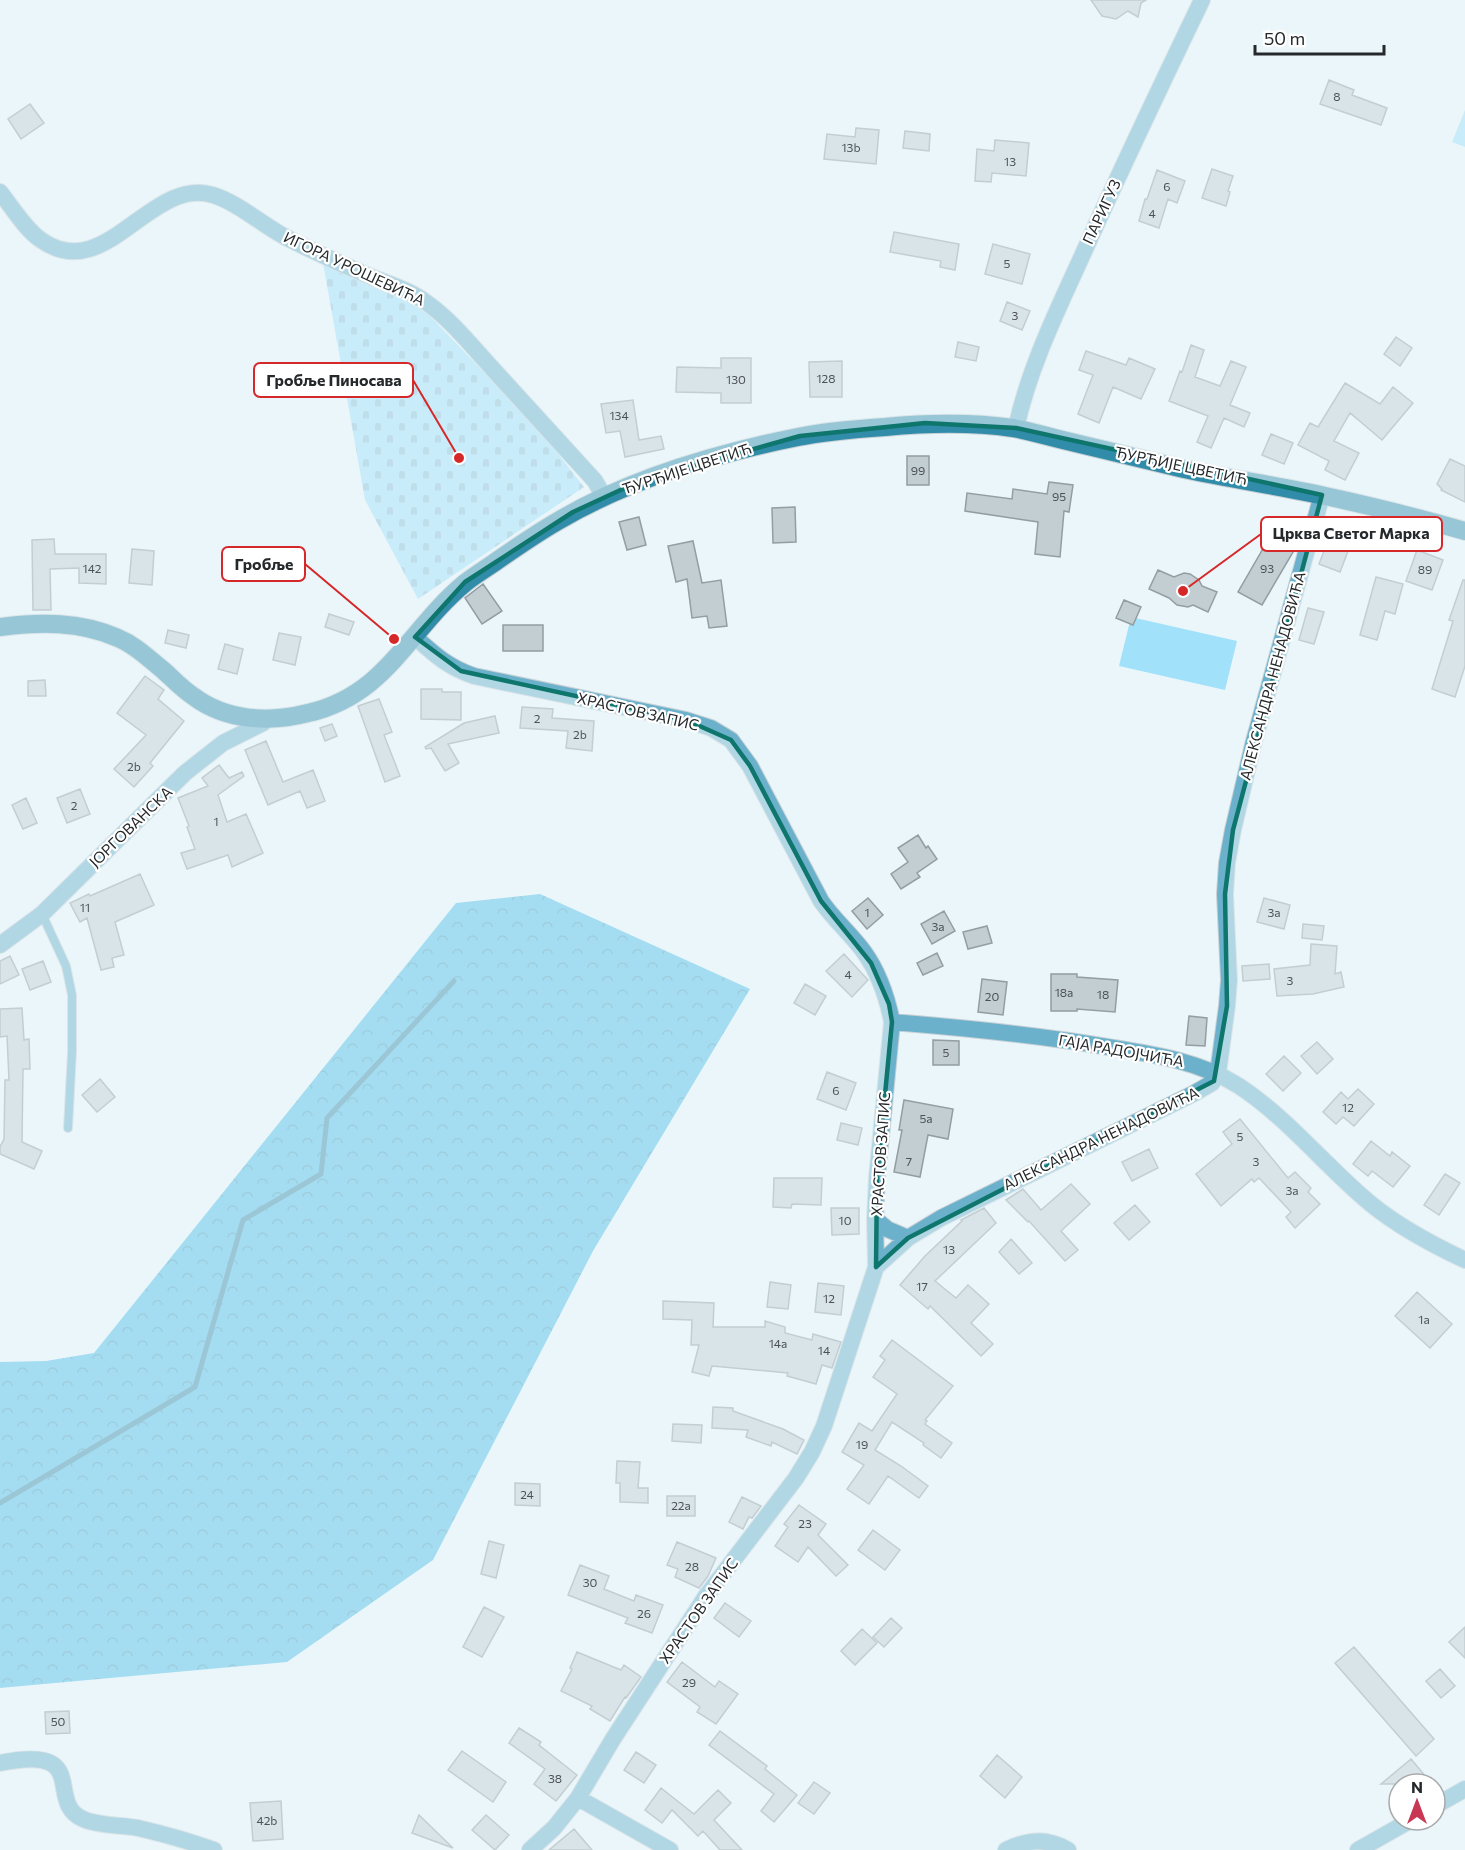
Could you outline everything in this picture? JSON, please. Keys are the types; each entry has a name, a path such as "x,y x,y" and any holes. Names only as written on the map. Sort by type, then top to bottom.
{"street":[{"name":"ПАРИГУЗ","path":"1016,428 1021,404 1044,339 1202,0"},
{"name":"ИГОРА УРОШЕВИЋА","path":"0,192 39,239 52,248 68,253 86,251 106,241 182,194 194,192 226,199 279,234 426,302 492,368 595,481 604,497"},
{"name":"ЂУРЂИЈЕ ЦВЕТИЋ","path":"0,627 45,623 89,627 120,638 138,649 194,697 226,713 242,717 268,718 311,713 335,706 358,693 379,676 465,582 538,533 604,497 640,481 681,468 737,451 800,436 925,423 1016,428 1186,469 1384,509 1465,531"},
{"name":"АЛЕКСАНДРА НЕНАДОВИЋА","path":"876,1267 908,1238 941,1218 1128,1127 1212,1083 1217,1074 1227,1006 1229,980 1225,894 1227,863 1233,830 1253,745 1322,495"},
{"name":"ХРАСТОВ ЗАПИС","path":"415,637 450,667 474,676 686,720 711,728 731,740 750,766 821,901 871,963 889,1004 892,1022 877,1177 876,1267 824,1426 796,1478 706,1596 613,1739 578,1798 554,1828 530,1850"},
{"name":"ЈОРГОВАНСКА","path":"0,945 42,914 206,755 268,718"},
{"name":"ГАЈА РАДОЈЧИЋА","path":"892,1022 978,1029 1089,1043 1191,1063 1238,1086 1270,1109 1372,1205 1405,1228 1465,1260"},
{"path":"875,1220 887,1229 908,1238"},
{"path":"0,1763 40,1759 52,1762 60,1772 71,1809 83,1819 180,1838 214,1850"},
{"path":"1447,1799 1465,1789"},
{"path":"578,1798 670,1850"},
{"path":"1358,1850 1390,1832"},
{"path":"1006,1850 1020,1843 1043,1841 1068,1850"}],"lane":[{"path":"42,914 66,966 72,995 68,1128"}],"highlighted area":[{"path":"925,423 1016,428 1322,495 1233,830 1225,894 1227,1006 1214,1081 908,1238 876,1267 877,1177 892,1022 889,1004 871,963 821,901 750,766 731,740 686,720 461,671 415,637 465,582 573,512 640,481 800,436"}],"green space":[{"path":"1465,110 1465,147 1452,142"},
{"path":"323,263 385,287 428,314 539,429 584,487 418,599 365,500"},
{"path":"1131,617 1237,641 1225,690 1119,666"},
{"path":"540,894 750,989 593,1251 433,1560 287,1662 0,1688 0,1362 46,1361 94,1353 456,903"}],"building":[{"path":"1091,0 1146,0 1141,3 1138,17 1128,11 1116,19 1102,16"},
{"path":"1329,80 1354,90 1352,95 1387,108 1381,125 1320,104"},
{"path":"30,104 44,123 21,139 8,119"},
{"path":"856,128 879,130 876,164 824,159 827,134 855,137"},
{"path":"905,131 930,134 929,151 903,148"},
{"path":"995,140 1029,143 1026,176 992,173 991,182 975,181 977,149 994,151"},
{"path":"1212,169 1233,176 1226,206 1202,198"},
{"path":"1157,170 1185,181 1177,203 1168,199 1159,228 1139,221"},
{"path":"894,232 959,244 955,270 940,267 941,261 890,252"},
{"path":"993,244 1030,254 1022,284 985,274"},
{"path":"1007,302 1030,311 1022,330 1000,321"},
{"path":"1396,337 1412,348 1400,366 1384,354"},
{"path":"958,342 979,347 976,361 955,357"},
{"path":"1191,345 1204,350 1195,377 1220,386 1231,361 1246,367 1230,405 1250,413 1244,427 1224,418 1211,448 1197,442 1208,416 1169,401"},
{"path":"1086,351 1126,365 1129,358 1155,369 1141,399 1113,387 1099,423 1078,414 1093,375 1079,370"},
{"path":"721,358 751,358 751,403 721,403 721,393 676,392 677,367 721,368"},
{"path":"842,361 842,397 810,397 809,362"},
{"path":"1345,383 1380,404 1393,387 1413,403 1382,440 1350,413 1334,441 1359,453 1345,480 1325,470 1329,461 1298,445 1310,423 1318,427"},
{"path":"633,400 639,440 661,436 664,449 625,457 620,431 606,433 601,404"},
{"path":"1271,434 1293,443 1284,464 1262,455"},
{"path":"907,456 929,456 929,485 907,485"},
{"path":"1450,459 1465,466 1465,502 1441,490 1437,484"},
{"path":"1049,482 1073,485 1069,512 1064,511 1060,557 1035,554 1038,522 965,511 967,493 1012,499 1013,489 1047,494"},
{"path":"795,507 796,542 773,543 772,508"},
{"path":"639,517 646,545 627,550 619,522"},
{"path":"1272,533 1296,547 1262,605 1238,592"},
{"path":"1329,538 1350,546 1340,572 1319,564"},
{"path":"54,539 55,554 106,554 106,584 79,583 79,568 50,569 51,610 33,610 32,540"},
{"path":"693,541 702,583 721,580 727,626 709,628 707,616 692,618 687,579 676,582 668,546"},
{"path":"132,549 154,551 152,585 129,583"},
{"path":"1417,550 1443,560 1432,590 1406,581"},
{"path":"1158,570 1174,577 1184,573 1190,574 1199,580 1202,586 1217,592 1208,612 1193,605 1188,607 1177,605 1169,598 1149,589"},
{"path":"1376,577 1403,584 1395,614 1385,611 1377,640 1360,635"},
{"path":"1463,580 1465,580 1465,666 1455,697 1432,689 1453,621 1449,620"},
{"path":"483,584 502,611 482,624 465,598"},
{"path":"1124,600 1141,607 1133,625 1116,618"},
{"path":"1308,608 1324,612 1314,644 1299,640"},
{"path":"329,614 354,622 349,635 325,627"},
{"path":"503,625 543,625 543,651 503,651"},
{"path":"168,630 189,635 186,648 165,643"},
{"path":"279,633 301,637 295,665 273,660"},
{"path":"225,644 243,649 237,674 218,669"},
{"path":"145,676 164,690 158,699 184,721 150,763 153,766 134,787 114,769 146,735 117,713"},
{"path":"45,680 46,696 28,696 28,681"},
{"path":"421,689 461,692 461,720 421,719"},
{"path":"379,699 392,732 384,735 400,776 385,782 358,706"},
{"path":"522,707 553,709 552,718 594,721 592,751 566,748 568,731 520,728"},
{"path":"495,716 499,733 448,744 459,763 445,771 431,748 426,749 425,747 464,723"},
{"path":"332,724 337,736 325,741 320,728"},
{"path":"266,741 283,782 313,770 325,801 307,808 300,791 268,805 245,750"},
{"path":"219,765 229,778 242,772 244,776 218,795 227,822 246,814 263,853 232,867 228,855 187,869 181,853 195,849 178,798 208,786 202,778"},
{"path":"80,789 90,814 67,823 57,798"},
{"path":"26,798 37,823 23,829 12,805"},
{"path":"918,835 937,859 917,873 920,877 901,889 891,874 908,862 898,848"},
{"path":"140,874 154,905 115,922 124,955 112,958 114,967 101,970 87,918 80,922 70,903"},
{"path":"868,898 883,915 867,929 852,911"},
{"path":"1264,898 1290,905 1284,929 1257,922"},
{"path":"944,911 955,931 932,944 921,924"},
{"path":"1303,924 1324,926 1322,940 1302,938"},
{"path":"987,926 992,943 968,949 963,932"},
{"path":"1311,944 1337,946 1335,974 1341,972 1344,987 1313,994 1277,996 1274,969 1310,965"},
{"path":"937,953 943,966 923,975 917,963"},
{"path":"844,954 868,980 852,997 826,971"},
{"path":"10,956 19,975 0,984 0,961"},
{"path":"43,961 51,982 30,990 22,969"},
{"path":"1269,964 1270,979 1243,981 1242,966"},
{"path":"1051,974 1077,974 1077,977 1118,980 1115,1012 1077,1009 1077,1011 1051,1011"},
{"path":"982,979 1007,982 1003,1015 978,1012"},
{"path":"805,984 826,996 815,1015 794,1003"},
{"path":"22,1008 24,1040 29,1039 30,1069 23,1069 22,1142 42,1151 34,1169 0,1154 0,1147 4,1139 5,1080 9,1080 7,1036 0,1037 0,1009"},
{"path":"1189,1016 1207,1018 1205,1046 1186,1045"},
{"path":"933,1040 959,1041 959,1065 933,1065"},
{"path":"1317,1042 1333,1059 1317,1074 1301,1056"},
{"path":"1284,1056 1301,1073 1283,1091 1266,1074"},
{"path":"827,1072 856,1083 846,1110 817,1099"},
{"path":"100,1079 115,1097 97,1112 82,1095"},
{"path":"1358,1089 1374,1104 1354,1126 1343,1117 1336,1124 1323,1112 1341,1092 1348,1099"},
{"path":"904,1100 953,1109 948,1139 928,1135 920,1177 894,1172 902,1130 899,1130"},
{"path":"1240,1119 1288,1178 1295,1172 1311,1188 1308,1192 1320,1204 1295,1228 1286,1217 1291,1212 1259,1178 1254,1182 1252,1179 1221,1206 1196,1174 1232,1144 1223,1132"},
{"path":"841,1123 862,1128 858,1145 837,1140"},
{"path":"1371,1141 1390,1156 1392,1152 1410,1166 1393,1187 1372,1171 1368,1176 1353,1164"},
{"path":"1149,1149 1158,1168 1132,1181 1122,1162"},
{"path":"1445,1174 1460,1183 1439,1215 1424,1205"},
{"path":"774,1178 822,1178 821,1205 792,1204 791,1208 773,1207"},
{"path":"1071,1184 1090,1204 1061,1231 1078,1250 1065,1261 1029,1221 1006,1200 1023,1189 1041,1210"},
{"path":"1135,1205 1150,1222 1129,1240 1114,1223"},
{"path":"831,1208 859,1208 859,1234 832,1235"},
{"path":"984,1208 996,1223 935,1281 956,1298 968,1285 989,1304 971,1323 993,1344 981,1356 930,1306 928,1309 900,1285 961,1220"},
{"path":"1011,1239 1032,1263 1019,1274 999,1252"},
{"path":"770,1282 791,1285 788,1309 767,1307"},
{"path":"818,1283 844,1286 841,1315 815,1312"},
{"path":"1417,1292 1452,1324 1430,1348 1395,1316"},
{"path":"663,1301 714,1303 713,1327 765,1327 765,1321 785,1327 785,1333 812,1340 813,1334 841,1342 832,1368 822,1365 816,1384 787,1376 788,1373 712,1366 709,1376 692,1372 699,1345 691,1345 692,1320 663,1319"},
{"path":"892,1340 953,1386 925,1420 927,1421 925,1424 952,1443 941,1458 923,1445 924,1443 892,1422 875,1450 928,1486 919,1498 888,1476 869,1504 847,1489 864,1465 842,1452 859,1423 872,1431 897,1394 873,1377 885,1360 880,1356"},
{"path":"713,1407 733,1408 733,1411 783,1429 804,1440 797,1454 772,1442 771,1446 746,1437 748,1430 712,1428"},
{"path":"673,1424 702,1425 701,1443 672,1441"},
{"path":"617,1461 640,1462 638,1488 648,1488 648,1503 620,1502 620,1483 616,1483"},
{"path":"515,1483 540,1484 540,1506 515,1505"},
{"path":"667,1496 695,1496 695,1516 667,1516"},
{"path":"742,1497 761,1506 752,1518 749,1517 743,1529 729,1522"},
{"path":"799,1505 826,1524 818,1535 848,1565 836,1576 808,1547 798,1562 775,1546 788,1527 784,1524"},
{"path":"873,1530 900,1550 885,1570 858,1550"},
{"path":"489,1541 504,1545 496,1578 481,1574"},
{"path":"677,1542 716,1558 708,1576 699,1588 675,1577 678,1569 667,1565"},
{"path":"580,1565 609,1576 604,1589 634,1601 636,1595 663,1605 652,1633 625,1623 628,1618 568,1595"},
{"path":"725,1603 751,1621 739,1637 714,1618"},
{"path":"484,1607 504,1617 482,1657 463,1647"},
{"path":"891,1618 902,1628 884,1647 873,1637"},
{"path":"1465,1627 1465,1658 1449,1642"},
{"path":"862,1629 877,1643 855,1665 841,1651"},
{"path":"1354,1647 1434,1739 1416,1756 1335,1663"},
{"path":"577,1652 621,1670 624,1665 641,1677 610,1721 590,1709 592,1706 561,1691 572,1669 570,1668"},
{"path":"682,1662 715,1687 719,1681 738,1694 716,1724 697,1712 700,1707 667,1682"},
{"path":"1440,1669 1455,1686 1441,1698 1426,1681"},
{"path":"69,1711 70,1733 46,1734 45,1712"},
{"path":"519,1728 541,1742 539,1745 577,1775 556,1801 534,1784 545,1769 509,1743"},
{"path":"720,1731 767,1766 765,1769 797,1795 774,1822 761,1811 774,1794 709,1745"},
{"path":"462,1751 506,1782 493,1802 448,1770"},
{"path":"636,1752 656,1765 644,1783 624,1770"},
{"path":"997,1755 1022,1777 1005,1798 980,1776"},
{"path":"1411,1759 1422,1772 1395,1772"},
{"path":"814,1782 830,1793 814,1814 798,1803"},
{"path":"661,1788 694,1814 718,1790 731,1803 714,1820 742,1850 720,1850 703,1831 698,1836 672,1810 662,1823 645,1810"},
{"path":"281,1801 283,1839 253,1841 250,1803"},
{"path":"419,1815 453,1848 412,1833"},
{"path":"486,1815 509,1835 495,1850 472,1830"},
{"path":"574,1829 592,1850 549,1850"}],"waterway":[{"path":"0,1503 195,1387 243,1220 321,1174 327,1118 454,981"}],"place":[{"name":"Гробље Пиносава","path":"459,458"},
{"name":"Црква Светог Марка","path":"1183,591"},
{"name":"Гробље","path":"394,639"}]}
